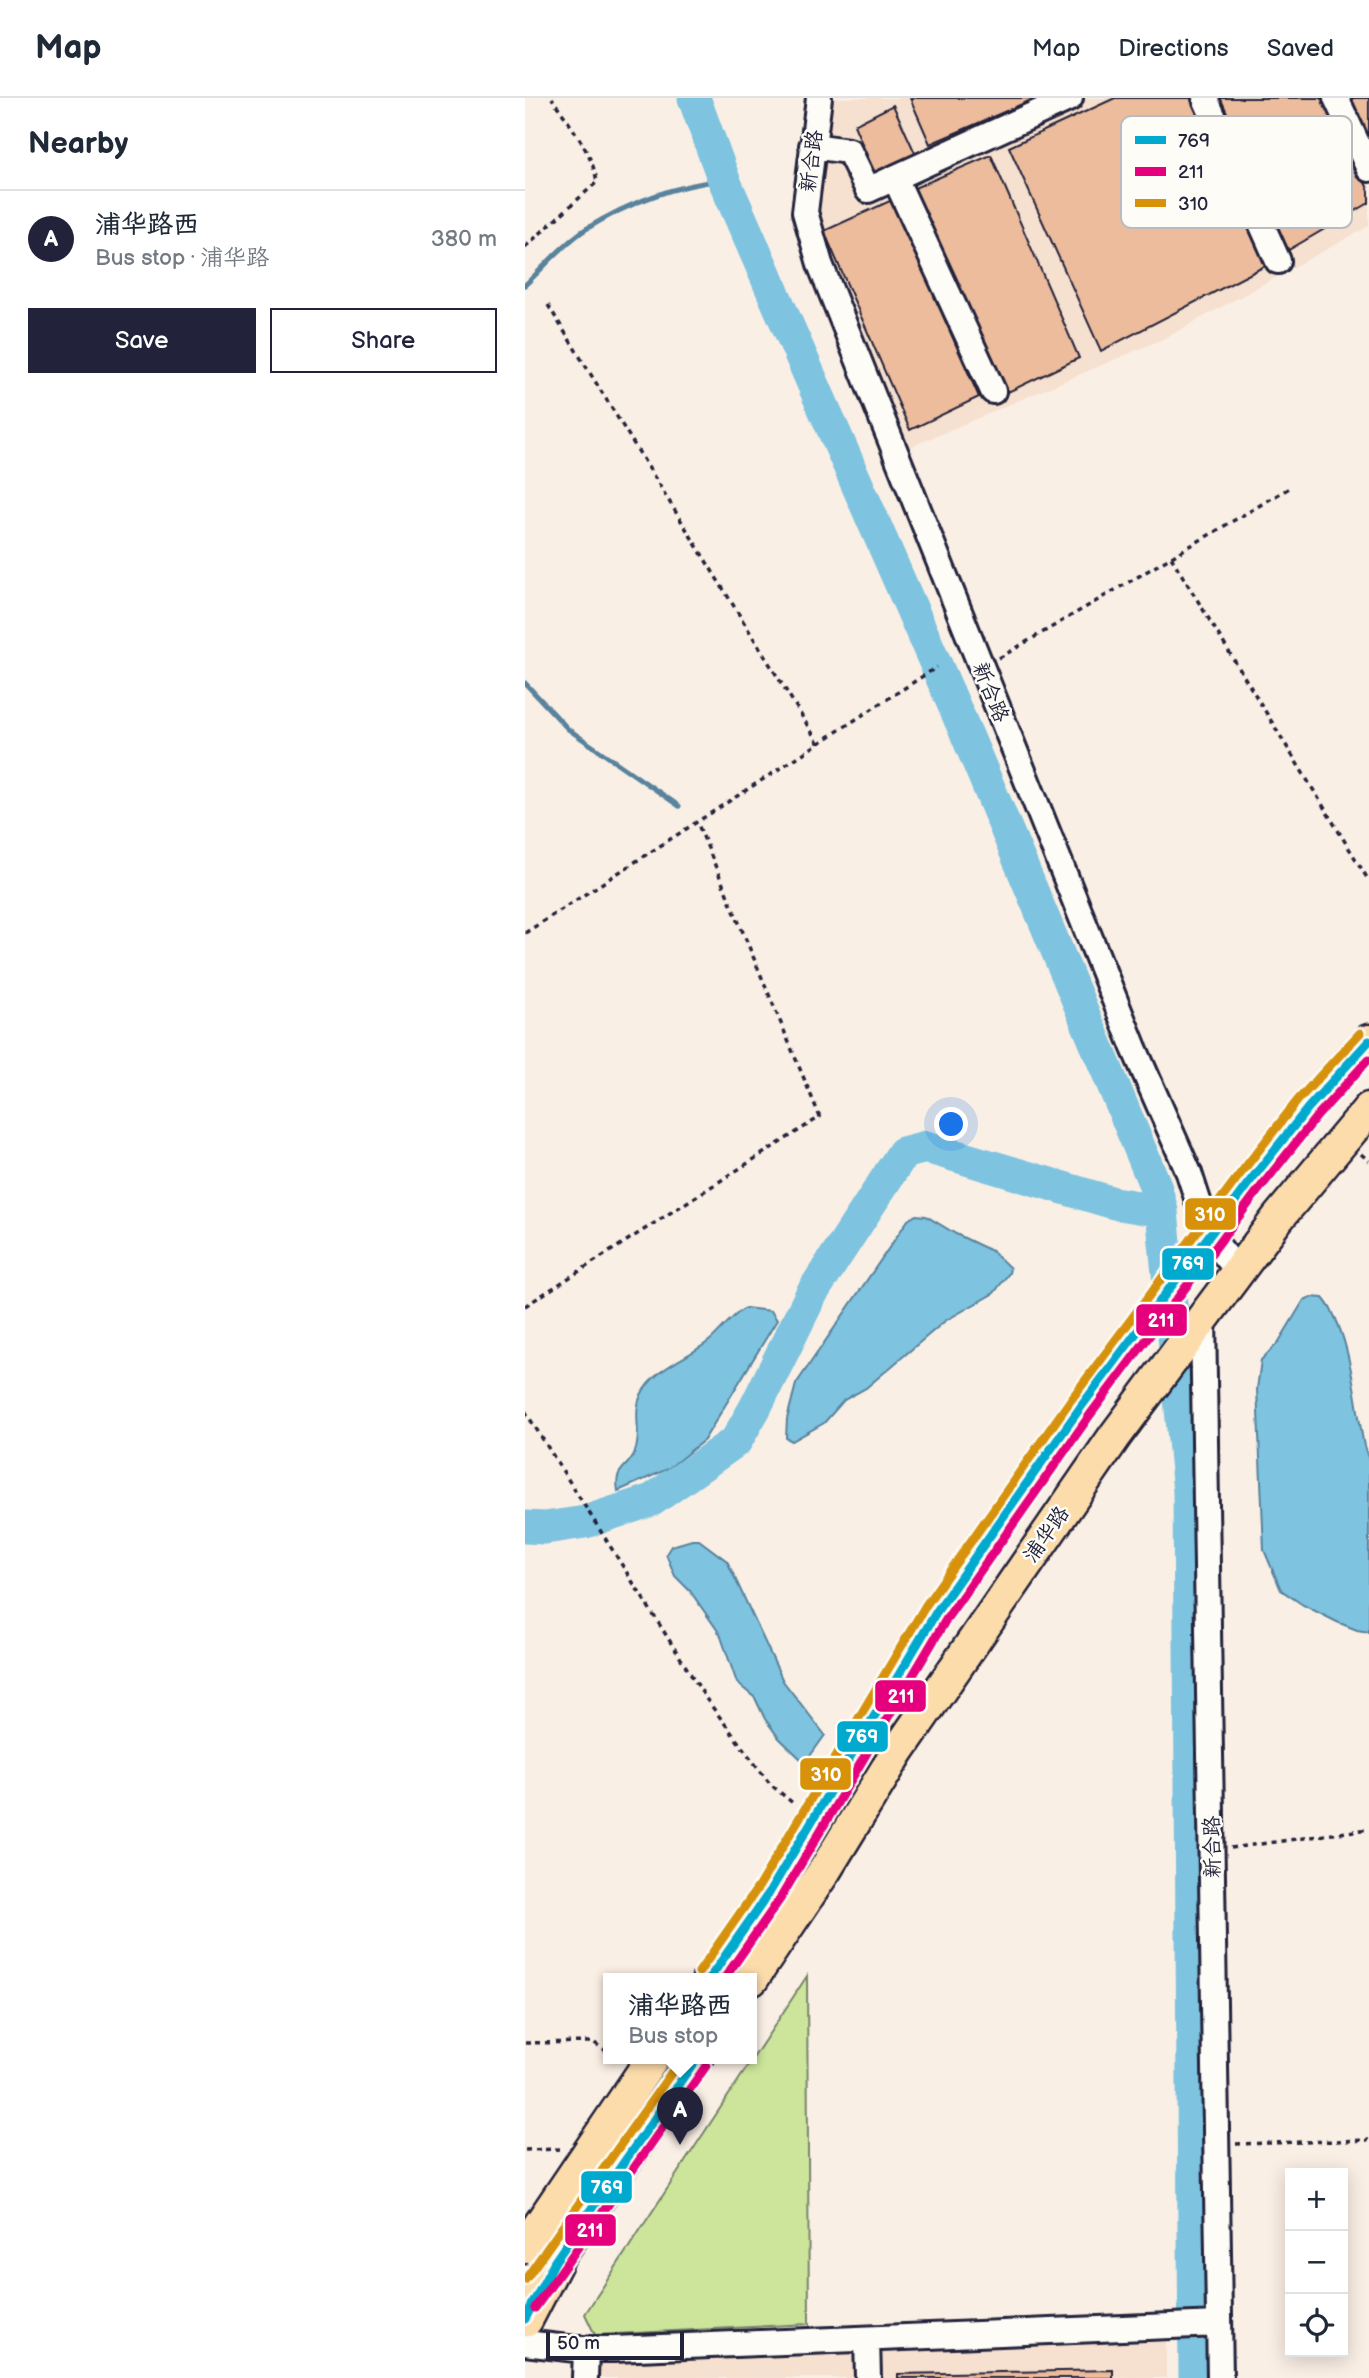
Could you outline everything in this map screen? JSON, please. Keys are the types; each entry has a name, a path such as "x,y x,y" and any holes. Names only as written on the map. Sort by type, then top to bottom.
{"highway":[{"path":"525,2319 540,2254"}],"main road":[{"path":"713,1973 769,1893 814,1821 937,1611 1080,1408 1168,1289 1308,1108 1369,1041"},
{"name":"浦华路","path":"756,1973 825,1870 898,1751 1023,1567 1237,1270 1369,1109"},
{"path":"525,2301 540,2254 592,2148 649,2064"},
{"path":"540,2254 692,2064"}],"street":[{"name":"新合路","path":"819,98 805,212 820,264 1134,1048 1189,1173 1209,1235 1237,1270"},
{"path":"812,146 849,151 868,190 1070,98"},
{"path":"1205,98 1213,116"},
{"path":"1336,98 1344,116"},
{"path":"1352,132 1369,169"},
{"path":"895,177 993,391"},
{"path":"1263,228 1278,261"},
{"name":"新合路","path":"1187,1338 1212,1851 1220,2378"},
{"path":"525,2343 586,2349 1219,2323"},
{"path":"867,2339 868,2378"},
{"path":"585,2378 586,2349"}],"path":[{"path":"525,247 597,183 587,152 552,98"},
{"path":"548,305 819,744"},
{"path":"982,668 1291,488"},
{"path":"1171,557 1369,881"},
{"path":"525,933 937,667"},
{"path":"525,1306 820,1117 697,822"},
{"path":"525,1411 707,1700 770,1784 814,1821"},
{"path":"1212,1851 1369,1829"},
{"path":"525,2043 593,2042 603,2049"},
{"path":"1216,2145 1369,2140"},
{"path":"525,2150 592,2148"}],"shaded area":[{"path":"819,98 1369,98 1369,226 1165,338 896,453 820,264 812,146"},
{"path":"1166,2326 1166,2378 585,2378 586,2349"}],"green space":[{"path":"807,1976 809,2324 595,2335 585,2314 749,2064 757,2064 757,2052"}],"water":[{"path":"916,1215 926,1216 992,1251 1010,1268 1009,1273 994,1293 945,1321 866,1388 844,1400 824,1423 792,1441 786,1438 787,1419 796,1384 908,1220"},
{"path":"1311,1297 1323,1298 1340,1329 1351,1368 1364,1446 1369,1460 1369,1632 1337,1622 1303,1605 1281,1590 1264,1550 1257,1389 1261,1360 1278,1343 1304,1300"},
{"path":"745,1308 771,1311 777,1320 704,1440 668,1469 618,1491 619,1473 637,1447 638,1402 647,1386 663,1371 709,1341"},
{"path":"699,1540 727,1561 783,1681 825,1735 805,1763 779,1738 765,1719 755,1698 737,1683 720,1634 690,1591 675,1576 666,1554 671,1546"}],"building":[{"path":"910,98 1036,98 930,144"},
{"path":"1115,98 1193,98 1201,116 1121,116 1121,228 1251,228 1267,265 1101,351 1009,147"},
{"path":"1216,98 1326,98 1334,116 1224,116"},
{"path":"1347,98 1369,98 1369,148"},
{"path":"893,105 916,155 875,174 854,125"},
{"path":"1352,154 1369,191 1369,203 1352,213"},
{"path":"991,155 1079,358 1006,393 912,189"},
{"path":"892,200 979,397 910,430 824,231"},
{"path":"1274,228 1326,228 1285,252"},
{"path":"1113,2370 1113,2378 898,2378 898,2374"}],"waterway":[{"path":"525,1527 545,1528 585,1522 652,1500 736,1441 812,1293 903,1153 926,1147 1114,1203 1162,1211 1155,1185 969,740 724,180 694,98"},
{"path":"525,285 570,241 602,220 635,203 670,191 724,180"},
{"path":"525,683 568,729 679,806"},
{"path":"1162,1211 1189,1492 1195,2378"}],"transit line":[{"name":"310","path":"699,1972 759,1886 926,1605 1070,1401 1237,1178 1298,1100 1360,1033"},
{"name":"769","path":"713,1973 769,1893 937,1611 996,1527 1080,1408 1247,1185 1308,1108 1369,1041"},
{"name":"211","path":"728,1973 780,1899 947,1618 1090,1415 1257,1192 1317,1116 1369,1059"},
{"name":"310","path":"525,2280 677,2064"},
{"name":"769","path":"525,2319 555,2261 693,2064"},
{"name":"211","path":"535,2308 706,2066"}],"place":[{"name":"浦华路西","path":"680,2145"}]}
